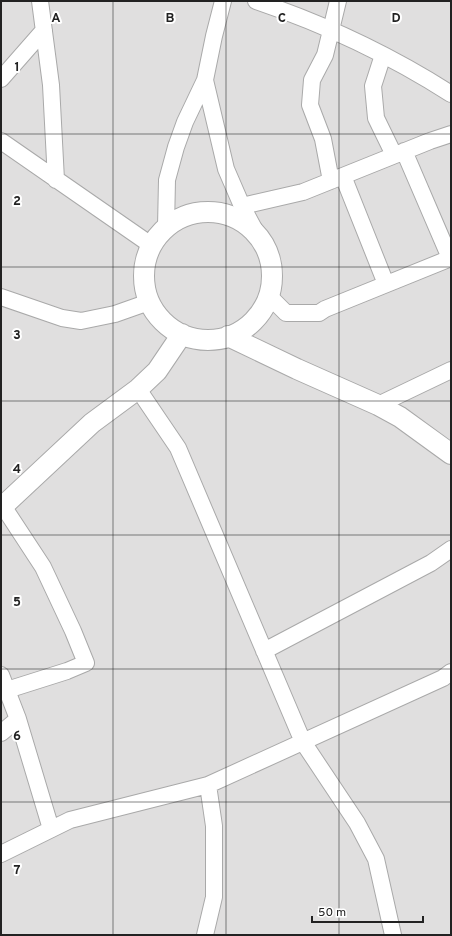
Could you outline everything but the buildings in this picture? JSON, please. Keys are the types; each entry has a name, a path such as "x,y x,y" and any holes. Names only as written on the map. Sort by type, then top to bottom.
{"street":[{"path":"40,1 51,85 56,180"},
{"path":"166,227 167,180 185,122 205,80 223,1"},
{"path":"256,1 289,12 332,30 400,63 451,94"},
{"path":"338,1 325,55 312,80 310,105 337,178 386,284"},
{"path":"1,80 44,30"},
{"path":"268,296 286,313 319,313 325,309 450,258 399,153 376,118 374,86 383,55"},
{"path":"205,80 226,169 242,206 266,250 271,267 271,285 264,307 257,316 239,332 217,339 205,340 182,334 162,321 155,312 145,291 144,274 146,256 151,245 158,236 166,227 176,220 198,213 210,212 228,216 244,223 260,240"},
{"path":"242,206 303,192 399,153 451,134"},
{"path":"1,141 151,245"},
{"path":"1,297 62,318 81,321 115,314 149,302"},
{"path":"4,690 67,671 86,663 44,567 2,507 92,423 138,389 158,371 182,334"},
{"path":"228,336 297,370 378,405 400,417 451,454"},
{"path":"378,405 451,370"},
{"path":"138,389 178,448 303,742 357,823 376,858 393,935"},
{"path":"264,651 431,563 451,549"},
{"path":"1,854 70,820 208,785 443,678 451,672"},
{"path":"1,675 4,690 18,719 51,829"},
{"path":"1,733 18,719"},
{"path":"205,935 214,897 214,826 208,785"}],"shaded area":[{"path":"1,1 451,1 451,935 1,935"}]}
